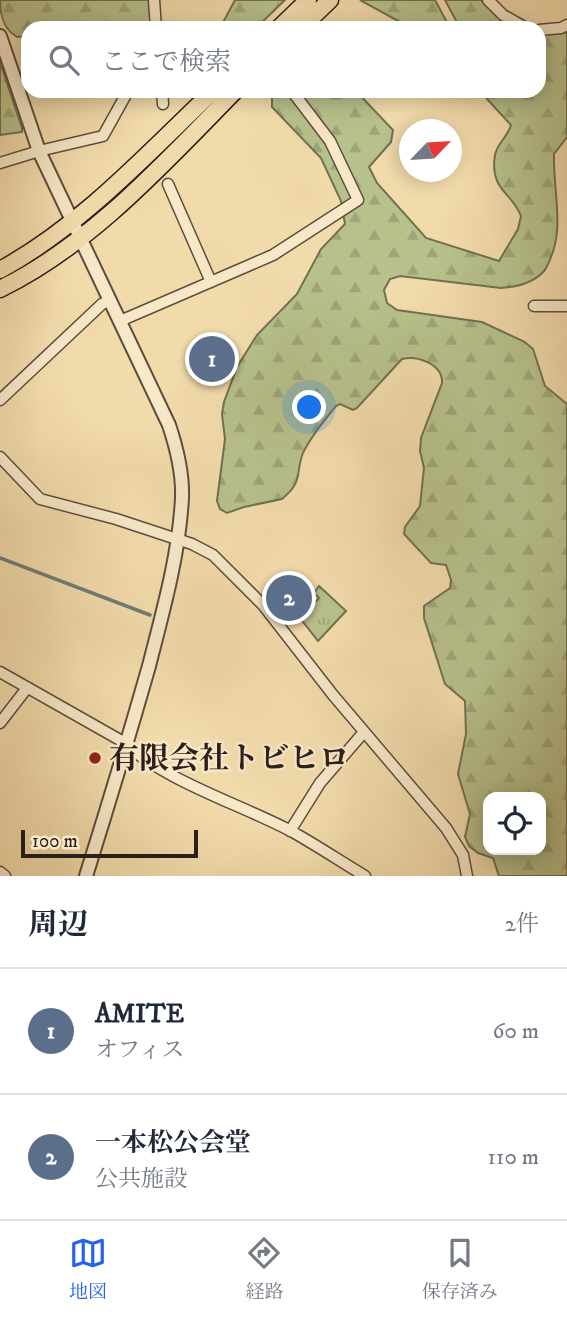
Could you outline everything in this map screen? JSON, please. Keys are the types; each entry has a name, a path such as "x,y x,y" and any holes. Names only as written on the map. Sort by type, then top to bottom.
{"main road":[{"path":"286,21 308,0"},
{"path":"308,21 330,0"},
{"path":"0,270 39,247 73,222 206,98"},
{"path":"0,289 37,269 80,238 228,98"}],"street":[{"path":"154,0 156,21"},
{"path":"488,0 514,21"},
{"path":"546,29 567,25"},
{"path":"0,36 38,151 169,425 175,443 181,489 177,539 164,607 127,746 86,876"},
{"path":"0,163 103,136 124,98"},
{"path":"163,98 163,104"},
{"path":"120,321 273,255 358,200 330,141 297,98"},
{"path":"168,184 211,282"},
{"path":"0,400 102,304 110,300"},
{"path":"534,306 567,306"},
{"path":"0,457 40,499 116,519 203,548 213,555 263,605 332,695 456,841 463,855 467,876"},
{"path":"0,673 120,740 177,776 290,831 365,876"},
{"path":"0,723 27,688"},
{"path":"290,831 320,783 364,732"},
{"path":"0,872 5,876"}],"green space":[{"path":"0,0 149,0 151,21 21,21 21,37 17,37 8,30"},
{"path":"235,0 285,0 263,21 224,21"},
{"path":"360,0 435,0 446,21 398,21"},
{"path":"445,0 481,0 503,21 456,21"},
{"path":"567,33 567,137 554,154 556,242 545,270 530,281 501,288 400,276 390,279 384,290 387,303 397,310 482,322 525,342 533,349 545,386 567,404 567,876 499,876 493,858 484,855 546,855 546,792 483,792 483,855 469,846 465,837 470,814 458,774 466,734 465,701 445,684 424,618 424,606 450,588 451,580 446,565 431,563 404,534 405,527 420,506 424,468 420,451 421,438 442,383 434,366 415,358 402,359 357,408 353,410 340,404 336,406 306,447 296,482 282,499 227,513 220,509 217,501 225,439 222,414 237,367 257,335 297,294 321,249 345,224 341,201 321,158 272,107 272,98 363,98 393,130 391,142 369,167 377,183 426,238 499,261 518,229 521,216 498,183 494,167 496,151 511,125 486,98 546,98 546,34"},
{"path":"0,62 22,128 22,132 0,135"},
{"path":"319,586 346,611 318,641 300,618 319,598 314,593"}],"waterway":[{"path":"0,558 150,615"}],"place":[{"name":"AMITE","path":"212,359"},
{"name":"一本松公会堂","path":"289,598"},
{"name":"有限会社トビヒロ","path":"95,758"}]}
